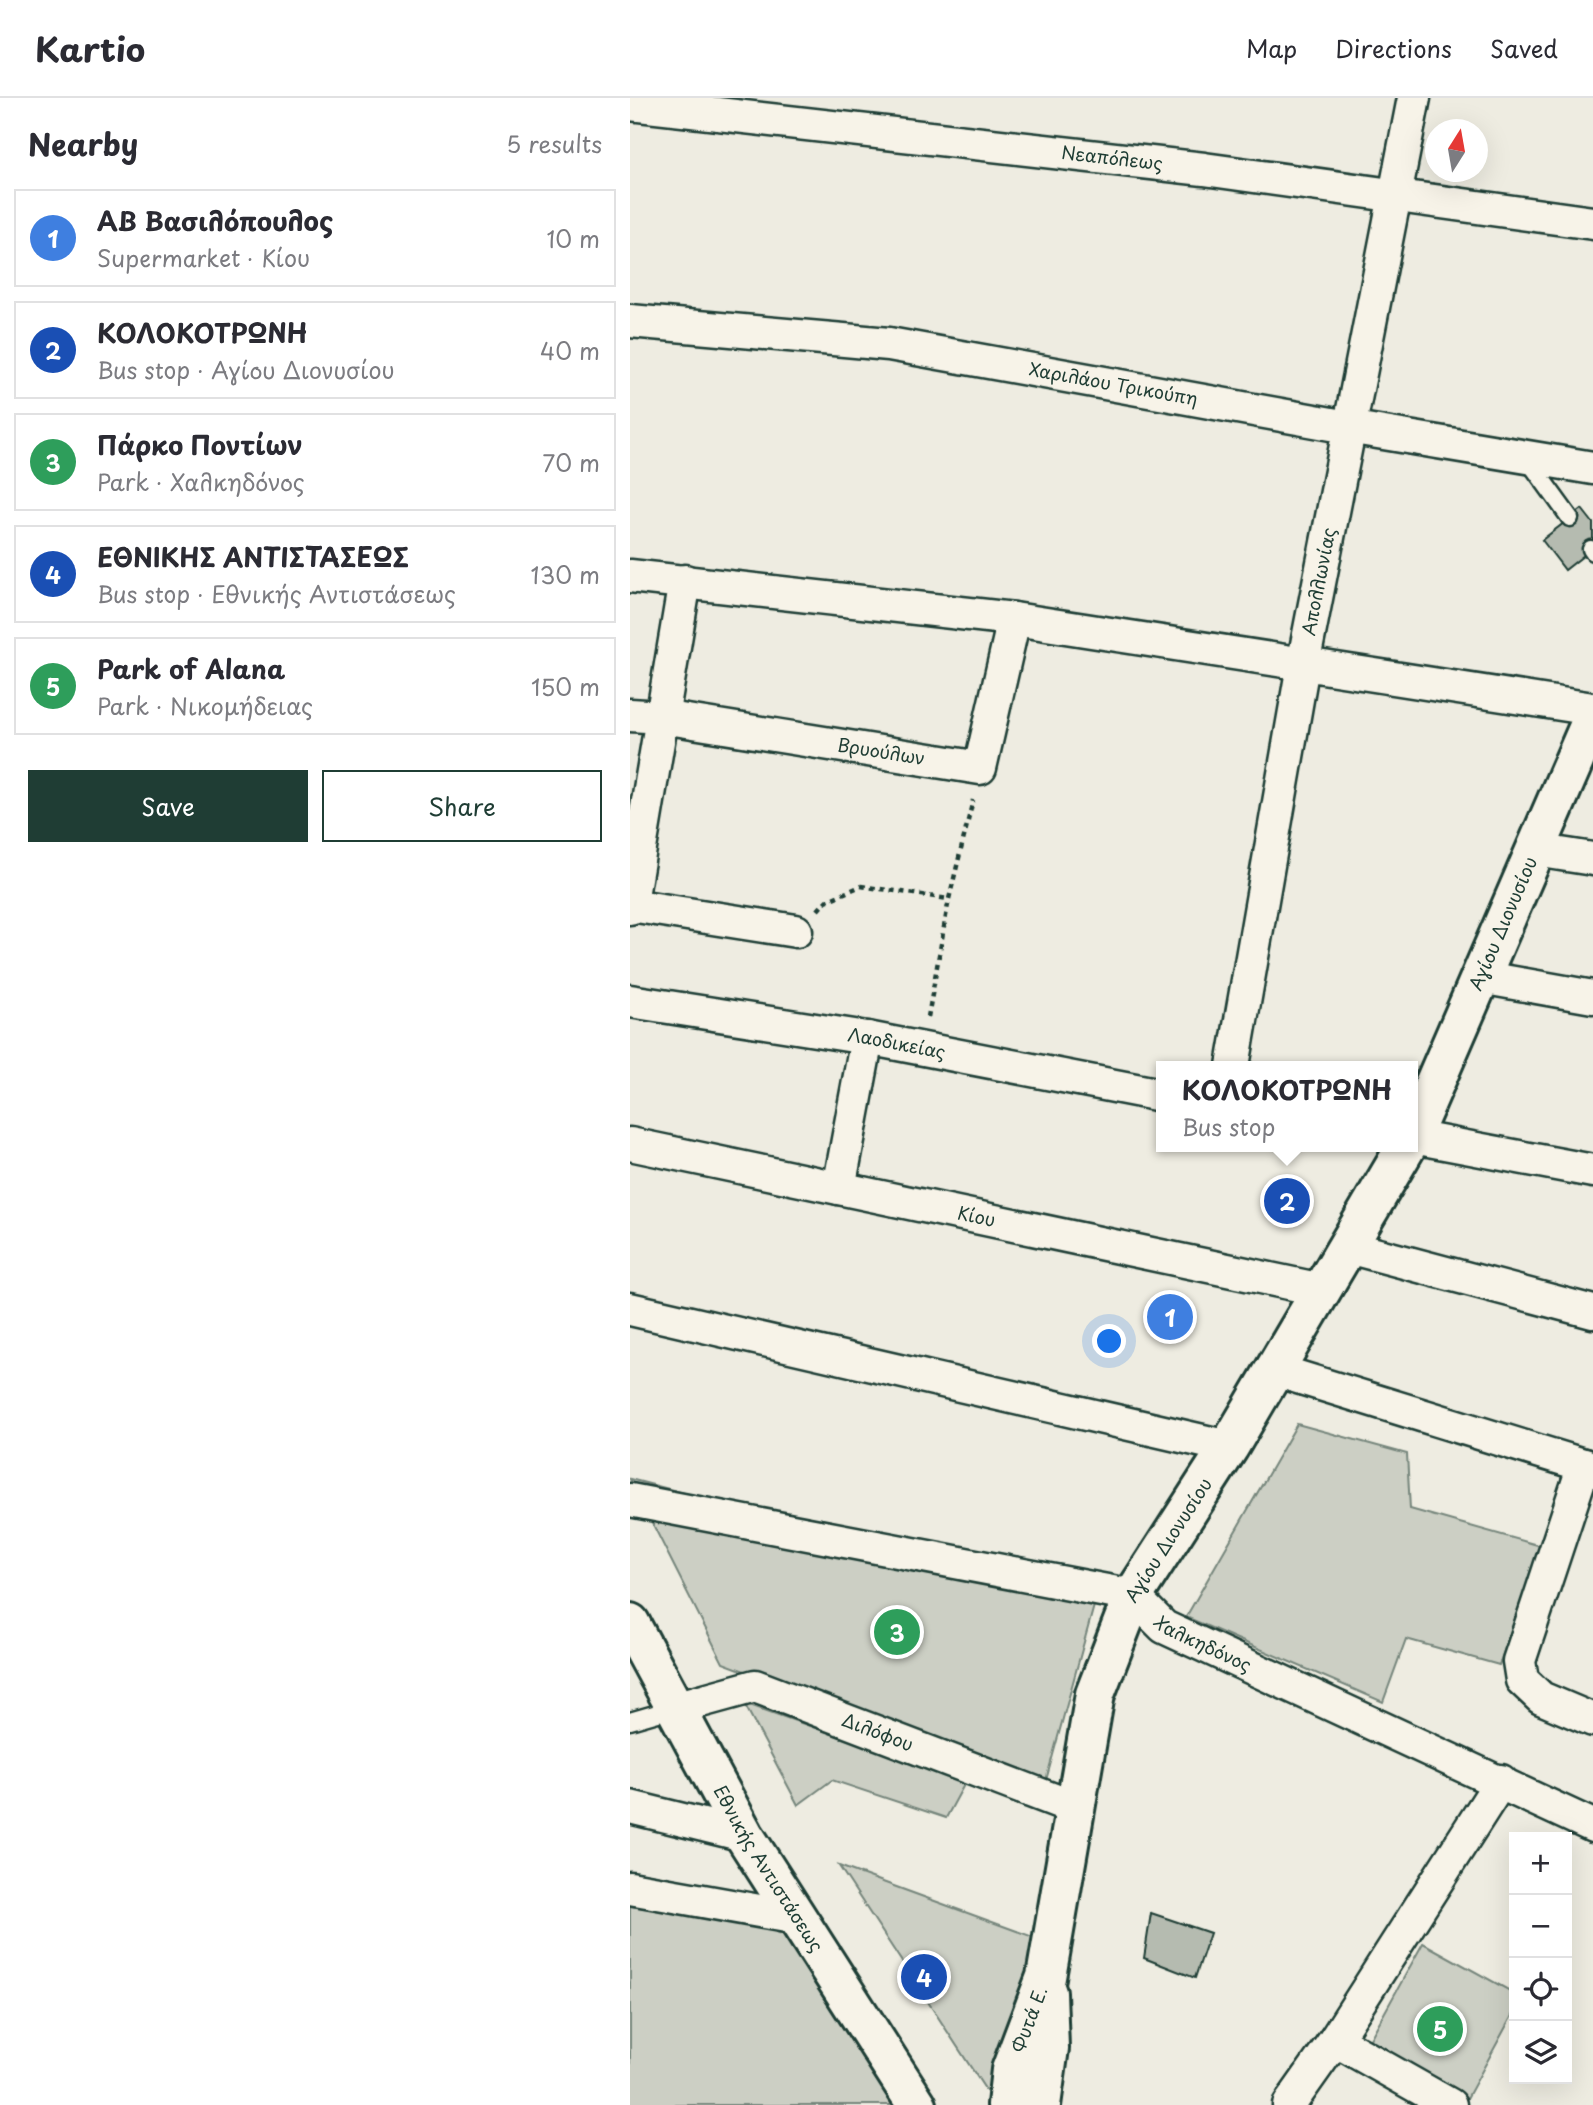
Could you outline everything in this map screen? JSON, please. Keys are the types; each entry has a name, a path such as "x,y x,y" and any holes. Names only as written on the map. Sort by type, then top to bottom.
{"street":[{"name":"Απολλωνίας","path":"1234,1061 1303,665 1414,98"},
{"name":"Νεαπόλεως","path":"630,104 1205,169 1593,223"},
{"name":"Χαριλάου Τρικούπη","path":"630,321 889,344 1348,427 1593,468"},
{"path":"630,576 1013,619 1593,709"},
{"path":"685,582 630,906 796,931"},
{"path":"980,768 1013,619"},
{"name":"Βρυούλων","path":"630,715 662,717 980,768"},
{"name":"Αγίου Διονυσίου","path":"1418,1123 1593,717"},
{"path":"1535,850 1593,859"},
{"path":"1480,977 1593,997"},
{"name":"Λαοδικείας","path":"630,1001 867,1038 1156,1094"},
{"path":"839,1188 867,1038"},
{"path":"1418,1136 1593,1171"},
{"name":"Κίου","path":"630,1144 1322,1290"},
{"name":"Αγίου Διονυσίου","path":"1046,1977 1095,1693 1133,1596 1229,1447 1403,1152"},
{"path":"1348,1247 1593,1312"},
{"path":"630,1309 1229,1447"},
{"path":"1275,1370 1589,1466 1519,1661 1522,1680 1541,1698 1593,1720"},
{"path":"630,1500 1133,1596"},
{"name":"Χαλκηδόνος","path":"1133,1596 1164,1627 1501,1781 1593,1826"},
{"name":"Εθνικής Αντιστάσεως","path":"630,1623 744,1835 918,2105"},
{"name":"Διλόφου","path":"675,1708 755,1686 1075,1808"},
{"path":"1289,2105 1335,2040 1501,1781"},
{"path":"630,1807 744,1835"},
{"path":"630,1888 798,1917"},
{"name":"Φυτά Ε.","path":"1007,2105 1011,2070 1046,1977"},
{"name":"Φυτά Ε.","path":"1041,2105 1049,2048 1046,1977"},
{"path":"1335,2040 1450,2105"}],"lane":[{"path":"1527,458 1570,519"},
{"path":"630,1721 675,1708"}],"path":[{"path":"922,1049 949,899 980,768"},
{"path":"796,931 826,901 860,886 949,899"}],"shaded area":[{"path":"1297,1424 1407,1454 1410,1509 1541,1546 1499,1665 1406,1639 1383,1702 1186,1617"},
{"path":"630,1479 1095,1602 1045,1784 723,1663"},
{"path":"744,1703 966,1781 946,1818 832,1780 798,1805"},
{"path":"839,1866 1036,1938 991,2098"},
{"path":"630,1906 748,1921 795,1939 907,2105 630,2105"},
{"path":"1423,1943 1509,1990 1509,2021 1465,2102 1365,2048"}],"building":[{"path":"1582,509 1593,523 1593,548 1565,570 1542,540"},
{"path":"1151,1913 1210,1933 1195,1978 1144,1958"}],"place":[{"name":"ΚΟΛΟΚΟΤΡΩΝΗ","path":"1287,1201"},
{"name":"ΑΒ Βασιλόπουλος","path":"1170,1317"},
{"name":"Πάρκο Ποντίων","path":"897,1632"},
{"name":"ΕΘΝΙΚΗΣ ΑΝΤΙΣΤΑΣΕΩΣ","path":"924,1977"},
{"name":"Park of Alana","path":"1440,2029"}]}
